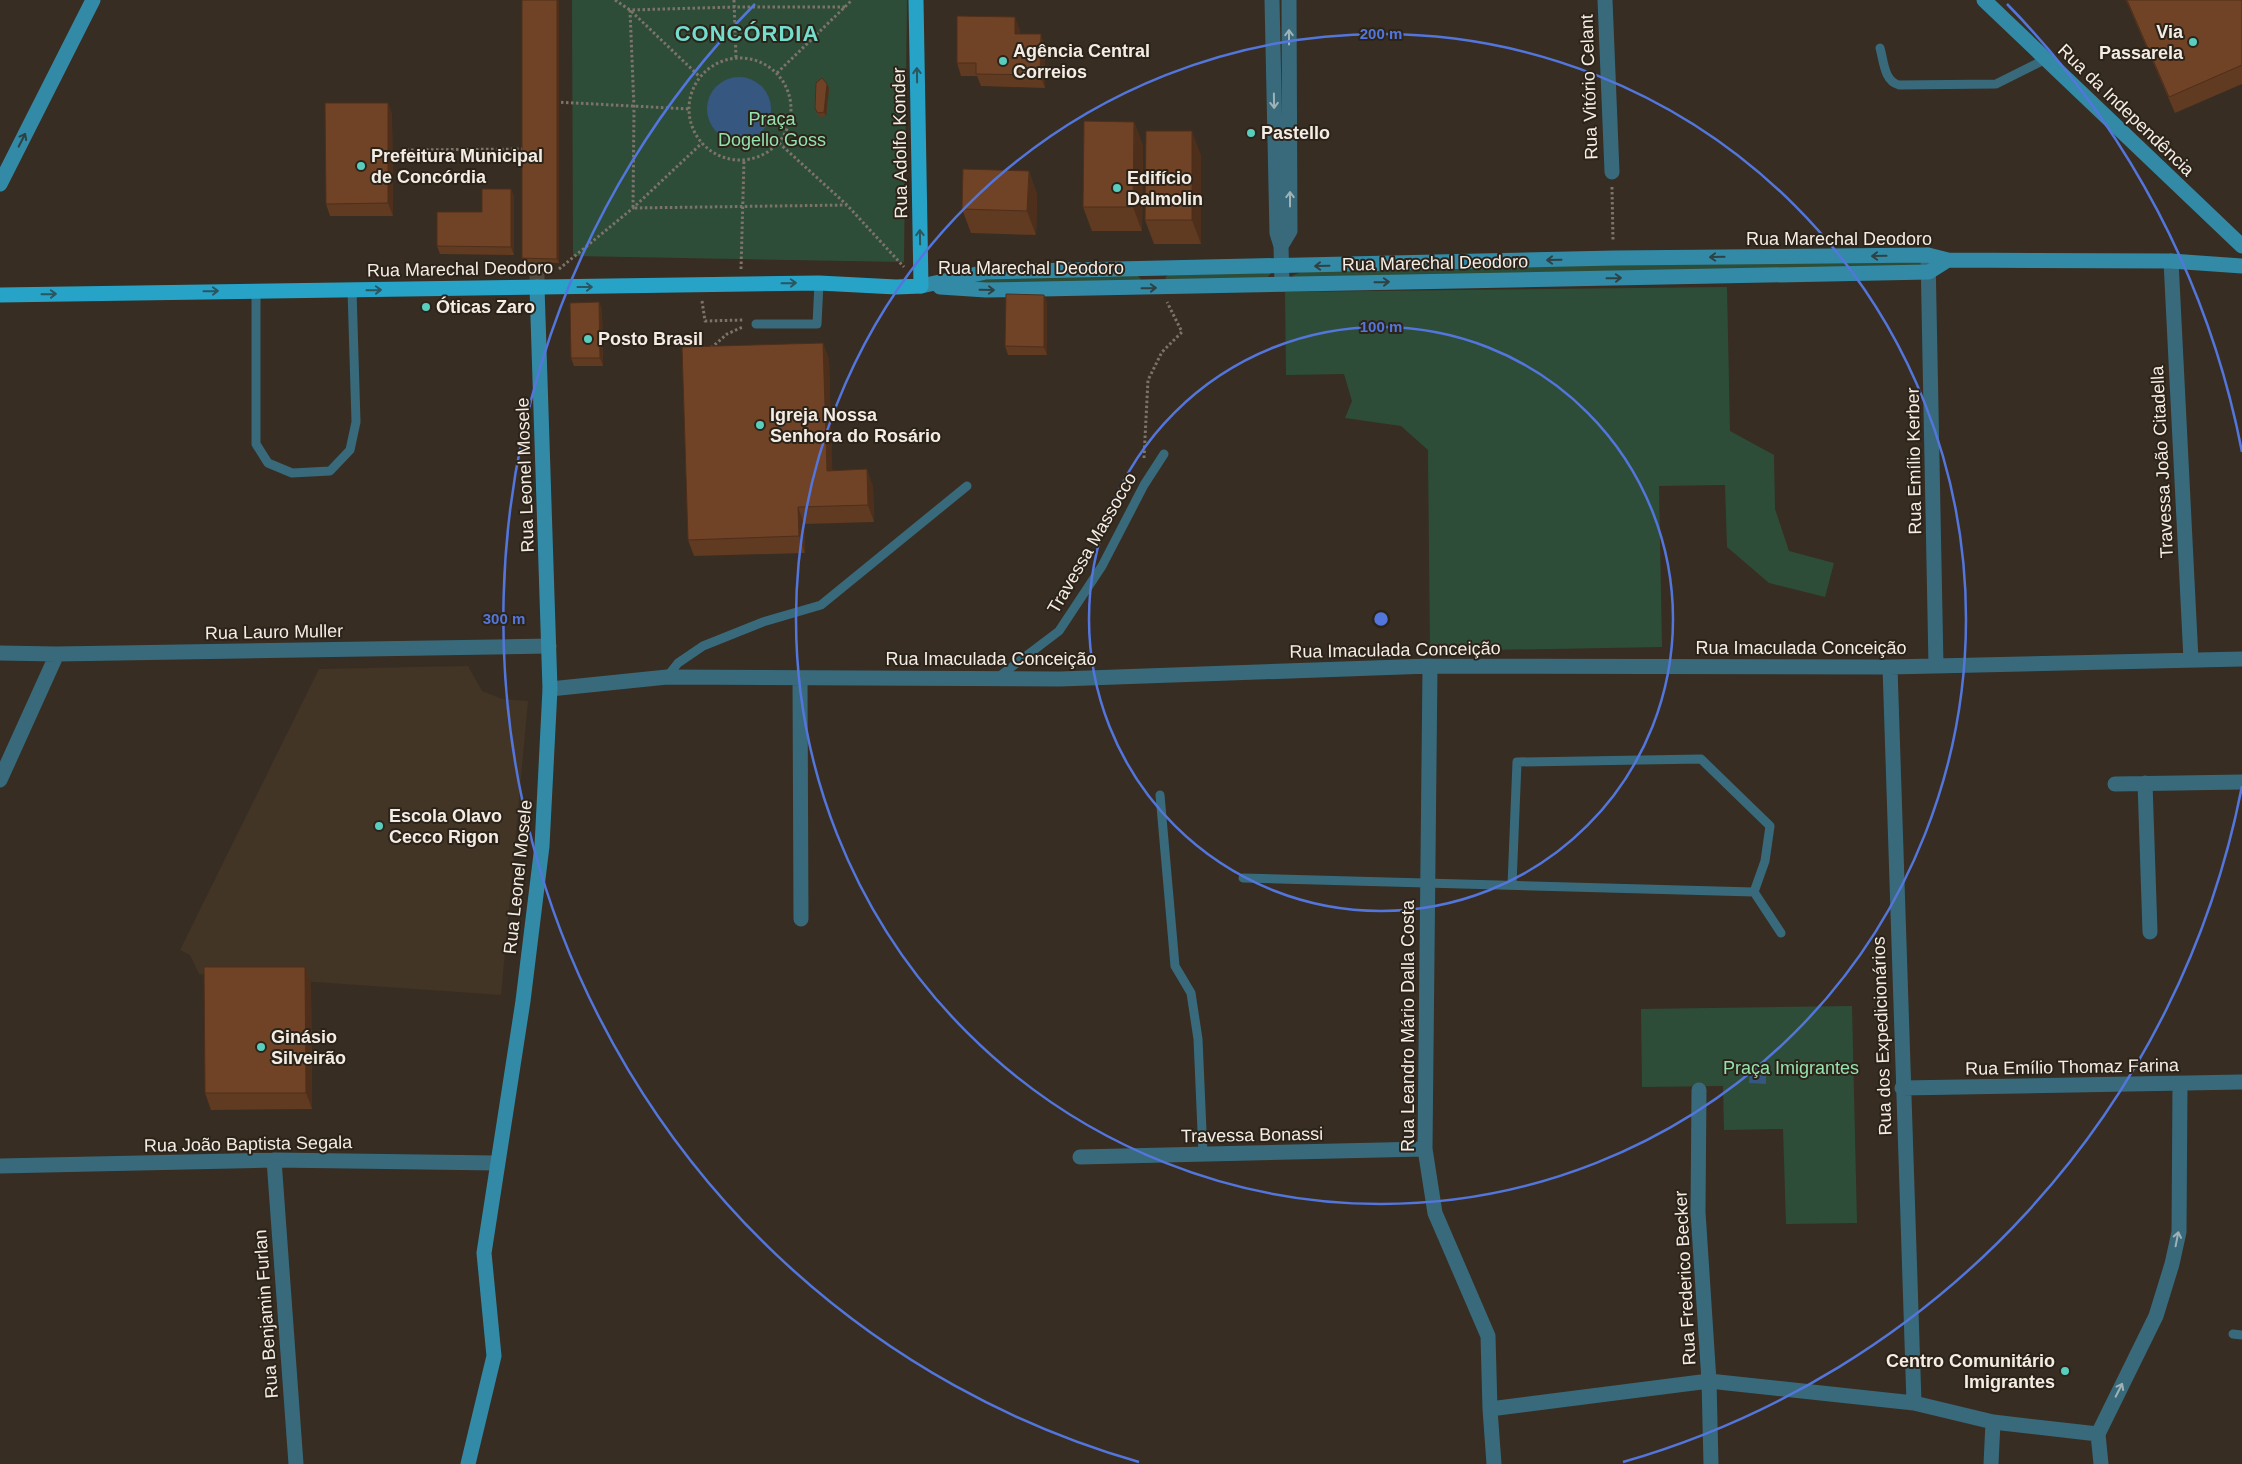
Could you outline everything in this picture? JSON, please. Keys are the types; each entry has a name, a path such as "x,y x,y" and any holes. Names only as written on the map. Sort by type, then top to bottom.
{"main road":[{"name":"Rua Adolfo Konder","path":"916,0 921,286"},
{"name":"Rua Marechal Deodoro","path":"0,295 819,283 896,287 921,286"}],"street":[{"path":"0,184 94,0"},
{"path":"1272,0 1277,233 1281,246 1280,267 1282,284"},
{"path":"1281,246 1290,231 1289,0"},
{"name":"Rua Vitório Celant","path":"1605,0 1612,172"},
{"name":"Rua da Independência","path":"1984,0 2242,246"},
{"name":"Rua Marechal Deodoro","path":"921,286 986,272 1280,267 1614,258 1928,255 1948,260 2170,261 2242,266"},
{"name":"Rua Emílio Kerber","path":"1928,255 1936,666"},
{"name":"Rua Marechal Deodoro","path":"921,286 986,290 1143,288 1929,272 1948,260"},
{"name":"Travessa João Citadella","path":"2170,261 2191,660"},
{"name":"Rua Leonel Mosele","path":"468,1464 494,1356 484,1253 523,1001 542,846 550,689 537,287"},
{"name":"Rua Lauro Muller","path":"0,654 549,646"},
{"path":"0,780 57,654"},
{"name":"Rua Imaculada Conceição","path":"550,689 666,677 995,680 1430,666 1890,667 2242,659"},
{"name":"Rua Leandro Mário Dalla Costa","path":"1430,666 1424,1150 1435,1213 1488,1336 1494,1464"},
{"name":"Rua dos Expedicionários","path":"1890,667 1902,1088 1914,1403"},
{"path":"800,678 801,920"},
{"path":"2115,784 2242,782"},
{"path":"2145,783 2150,932"},
{"name":"Rua Emílio Thomaz Farina","path":"1902,1088 2242,1082"},
{"path":"2101,1464 2098,1434 2156,1316 2172,1264 2179,1232 2180,1084"},
{"name":"Rua Frederico Becker","path":"1698,1090 1698,1212 1709,1381 1711,1464"},
{"name":"Travessa Bonassi","path":"1080,1157 1424,1150"},
{"name":"Rua João Baptista Segala","path":"0,1166 274,1160 497,1163"},
{"name":"Rua Benjamin Furlan","path":"274,1160 296,1464"},
{"path":"1490,1409 1709,1381 1914,1403 1993,1422 2098,1434"},
{"path":"1991,1464 1993,1422"}],"lane":[{"path":"1880,48 1888,78 1892,83 1899,85 1996,84 2046,59"},
{"path":"756,324 817,324 819,283"},
{"path":"256,291 256,444 268,463 292,473 330,471 350,450 356,422 352,290"},
{"name":"Travessa Massocco","path":"995,680 1059,631 1102,566 1144,485 1164,454"},
{"path":"666,677 678,663 703,646 763,622 822,604 968,486"},
{"path":"1512,885 1517,762 1701,759 1770,826 1765,861 1754,892"},
{"path":"1160,795 1175,966 1191,994 1198,1039 1203,1154"},
{"path":"1243,878 1754,892"},
{"path":"1754,892 1781,933"}],"path":[{"path":"615,0 630,10 700,77"},
{"path":"734,0 736,58"},
{"path":"777,73 852,0"},
{"path":"630,10 735,7 845,7"},
{"path":"630,10 634,107 633,208"},
{"path":"736,58 751,59 765,64 777,73 786,86 791,100 791,115 787,130 779,143 763,154 744,160 721,156 702,143 693,127 689,109 694,87 700,77 710,67 722,61 736,58"},
{"path":"550,101 689,109"},
{"path":"537,287 633,208 702,143"},
{"path":"779,143 847,205 921,286"},
{"path":"401,150 530,149"},
{"path":"740,284 744,160"},
{"path":"1612,172 1614,258"},
{"path":"633,208 743,208 847,205"},
{"path":"699,286 705,321 742,319 756,324"},
{"path":"1143,288 1168,303 1182,332 1162,352 1148,380 1143,446 1144,485"},
{"path":"710,350 727,334 756,324"}],"shaded area":[{"name":"Escola Olavo Cecco Rigon","path":"468,666 482,691 502,699 528,701 501,995 199,974 190,955 180,950 319,669"}],"green space":[{"name":"Praça Dogello Goss","path":"572,0 907,0 904,262 573,256"},
{"path":"1916,256 1931,263 1920,269 1309,282 1292,276 1310,268"},
{"path":"1260,269 1270,274 1264,283 1173,284 1165,278 1173,270"},
{"path":"1133,271 1141,279 1133,285 986,288 958,281"},
{"path":"1727,287 1730,431 1774,455 1775,509 1789,551 1834,563 1825,597 1769,583 1727,547 1725,485 1659,486 1662,647 1430,651 1428,450 1401,426 1345,418 1352,401 1344,374 1286,375 1285,292"},
{"name":"Praça Imigrantes","path":"1852,1006 1857,1223 1786,1224 1783,1129 1724,1130 1723,1086 1642,1087 1641,1009"}],"water":[{"path":"739,77 751,79 762,86 769,97 771,109 769,121 762,132 751,139 739,141 727,139 716,132 709,121 707,109 709,97 716,86 727,79"},
{"path":"1766,1064 1766,1084 1749,1083 1750,1065"}],"building":[{"path":"522,0 557,0 557,259 522,258"},
{"name":"Via Passarela","path":"2127,0 2242,0 2242,65 2169,97"},
{"name":"Agência Central Correios","path":"957,16 1015,17 1015,34 1041,34 1040,75 976,74 976,63 957,63"},
{"path":"822,78 827,84 824,112 820,113 815,108 816,83"},
{"name":"Prefeitura Municipal de Concórdia","path":"325,103 388,103 388,203 326,204"},
{"path":"1084,121 1134,122 1133,207 1083,207"},
{"path":"1146,131 1192,131 1192,220 1145,220"},
{"path":"963,169 1029,171 1027,211 962,209"},
{"path":"482,189 511,189 511,247 437,246 437,212 482,212"},
{"path":"1006,294 1044,295 1044,347 1005,346"},
{"name":"Posto Brasil","path":"599,302 600,358 571,358 570,303"},
{"name":"Igreja Nossa Senhora do Rosário","path":"823,343 827,471 867,469 868,505 798,507 799,536 688,540 682,347"},
{"name":"Ginásio Silveirão","path":"204,967 305,967 306,1093 205,1093"}],"tunnel":[{"path":"537,244 537,287"}],"place":[{"name":"Via Passarela","path":"2193,42"},
{"name":"Agência Central Correios","path":"1003,61"},
{"name":"Pastello","path":"1251,133"},
{"name":"Prefeitura Municipal de Concórdia","path":"361,166"},
{"name":"Edifício Dalmolin","path":"1117,188"},
{"name":"Óticas Zaro","path":"426,307"},
{"name":"Posto Brasil","path":"588,339"},
{"name":"Igreja Nossa Senhora do Rosário","path":"760,425"},
{"name":"Escola Olavo Cecco Rigon","path":"379,826"},
{"name":"Ginásio Silveirão","path":"261,1047"},
{"name":"Centro Comunitário Imigrantes","path":"2065,1371"}],"district":[{"name":"CONCÓRDIA","path":"747,33"}]}
